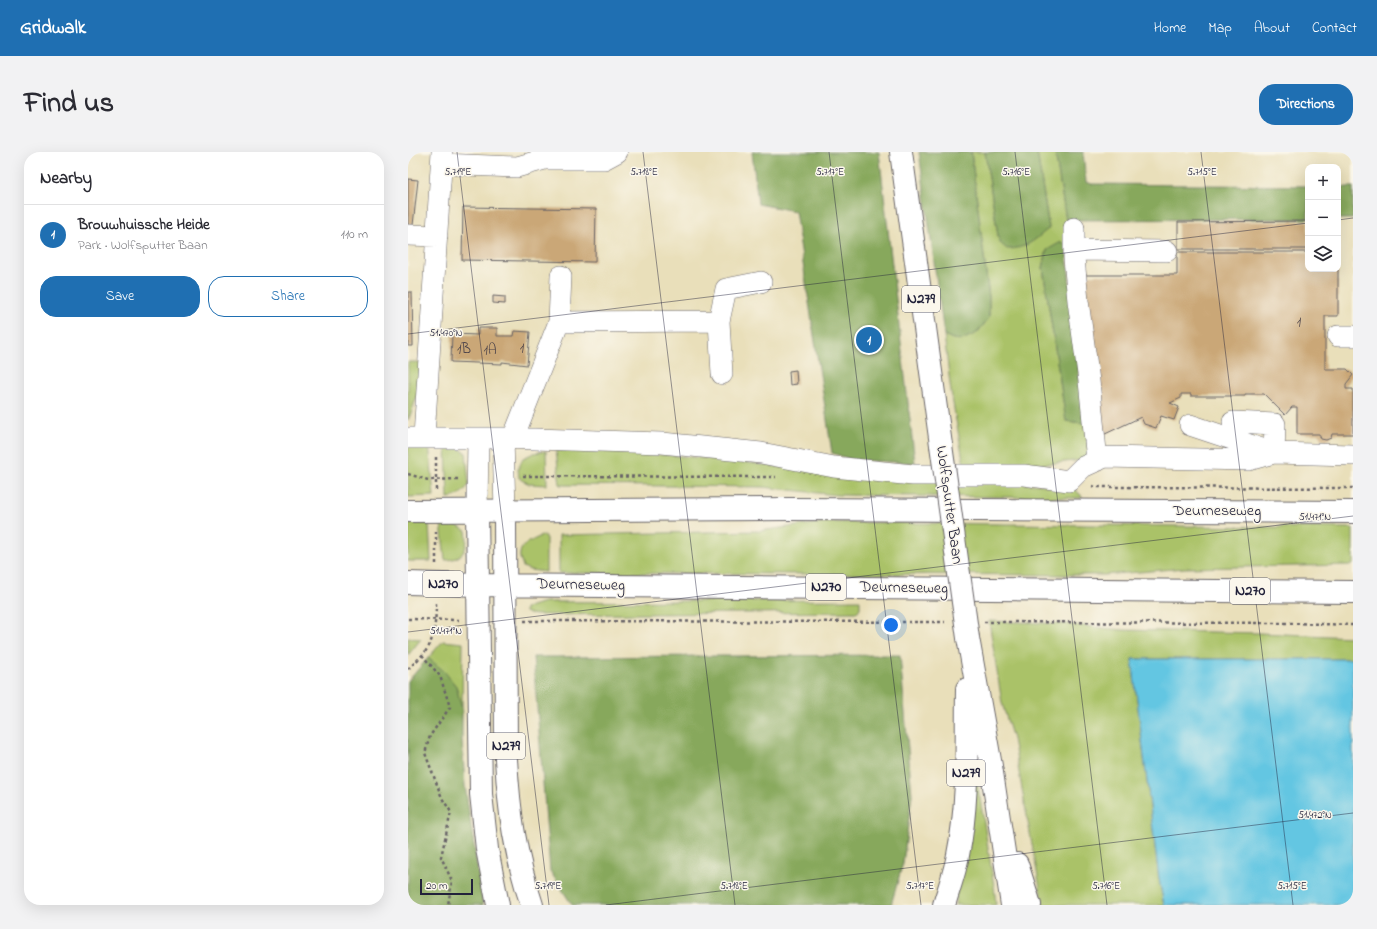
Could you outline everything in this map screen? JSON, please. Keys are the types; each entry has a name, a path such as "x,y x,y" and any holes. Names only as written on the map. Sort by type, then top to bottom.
{"main road":[{"name":"Wolfsputter Baan","path":"901,152 941,445 975,630 991,766 1012,905"},
{"name":"Deurneseweg","path":"408,511 792,509 1353,512"},
{"path":"477,511 478,585"},
{"path":"505,511 506,584"},
{"name":"Deurneseweg","path":"408,583 478,585 506,584 1353,592"},
{"name":"N279","path":"506,584 506,759 508,798 514,841 532,905"},
{"name":"N279","path":"478,585 481,794 487,849 498,905"},
{"name":"N279","path":"944,905 954,875 962,833 975,630"},
{"name":"N279","path":"991,766 1014,855 1030,905"}],"street":[{"path":"617,152 604,159 545,159 517,167 442,158 423,438 508,438 662,442 760,453 834,467 913,474 1024,475 1070,481 1083,467 1105,457 1249,460 1274,453"},
{"path":"1074,228 1074,250 1078,301 1090,381 1097,461"},
{"path":"408,235 437,236"},
{"path":"1074,250 1167,251"},
{"path":"505,511 504,476 508,438 559,322 561,276"},
{"path":"722,374 719,321 726,289 761,282"},
{"path":"559,322 719,321"},
{"path":"1233,422 1275,424 1274,453"},
{"path":"1190,425 1274,453 1353,455"},
{"path":"477,511 479,478 478,438"}],"path":[{"path":"408,669 422,656 429,645 436,620 436,481 423,438"},
{"path":"408,474 436,481 479,478"},
{"path":"504,476 770,478 783,476"},
{"name":"Deurneseweg","path":"1070,481 1096,487 1353,488"},
{"name":"Deurneseweg","path":"506,621 950,622"},
{"path":"975,630 1291,623 1353,625"},
{"path":"422,656 440,676 450,706 430,736 425,753 442,798 451,812 441,857 452,881 448,905"}],"green space":[{"path":"752,152 879,152 915,463 853,460 832,453 795,211 758,204"},
{"path":"919,152 971,152 989,297 989,318 977,333 962,340 953,339 944,335"},
{"path":"971,152 985,152 999,242 1049,228 1037,152 1055,152 1066,220 1066,245 1047,250 1043,268 1066,421 1084,423 1091,459 1047,464 964,465 951,392 944,335 953,339 989,318 989,297"},
{"path":"985,152 1037,152 1049,228 1025,246 1007,249 999,242"},
{"path":"1055,152 1083,152 1086,182 1092,184 1305,186 1305,219 1066,220"},
{"path":"1341,187 1353,187 1353,219 1341,219"},
{"path":"1061,242 1066,245 1084,423 1066,421 1043,268 1047,250"},
{"path":"408,362 427,362 408,420"},
{"path":"429,444 434,496 408,497 408,445"},
{"path":"446,447 457,447 466,453 469,485 460,494 455,497 448,498"},
{"path":"556,450 668,455 780,467 1061,486 1075,490 1081,495 1082,498 836,495 763,487 560,485"},
{"path":"546,451 547,485 529,484 519,478 518,469 523,458 534,453"},
{"path":"825,522 1353,528 1353,565 1185,568 1104,575 559,573 559,535 759,531"},
{"path":"408,523 429,524 431,561 408,561"},
{"path":"441,523 455,524 466,531 467,543 463,552 456,558 445,560"},
{"path":"541,536 546,536 546,572 530,570 523,567 520,557 522,548 525,545"},
{"path":"860,600 860,608 857,612 538,615 525,612 525,609 531,606 545,602"},
{"path":"989,621 1067,624 1122,630 1353,637 1353,659 1132,659 1159,879 1164,905 1043,905 1013,739 1002,703"},
{"path":"408,638 421,639 408,655"},
{"path":"443,641 463,643 462,709 456,686 428,658"},
{"path":"900,655 912,795 903,863 891,905 572,905 550,871 533,657"},
{"path":"428,658 444,671 456,686 462,709 465,786 483,905 408,905 408,681"},
{"path":"975,766 994,886 996,905 955,905"}],"water":[{"path":"1132,659 1353,659 1353,905 1164,905 1159,879"}],"building":[{"path":"408,179 418,180 413,225 408,224"},
{"path":"463,207 596,209 595,262 462,260"},
{"path":"1305,221 1305,249 1178,249 1178,222"},
{"path":"1177,252 1305,252 1305,272 1338,272 1338,316 1325,316 1325,369 1347,369 1353,375 1346,384 1346,389 1353,389 1353,434 1332,434 1331,438 1326,440 1321,439 1319,434 1297,434 1297,407 1292,407 1285,415 1264,394 1245,394 1245,396 1191,396 1191,394 1181,394 1181,398 1170,403 1179,407 1174,420 1161,416 1156,428 1144,424 1141,417 1103,435 1081,275 1177,275"},
{"path":"408,292 412,292 413,346 408,346"},
{"path":"493,296 505,297 505,304 493,303"},
{"path":"478,328 497,328 497,336 513,336 514,331 530,332 527,365 502,362 502,364 451,362 452,334 478,335"},
{"path":"796,370 797,384 790,385 789,371"}],"place":[{"name":"Brouwhuissche Heide","path":"869,340"}]}
